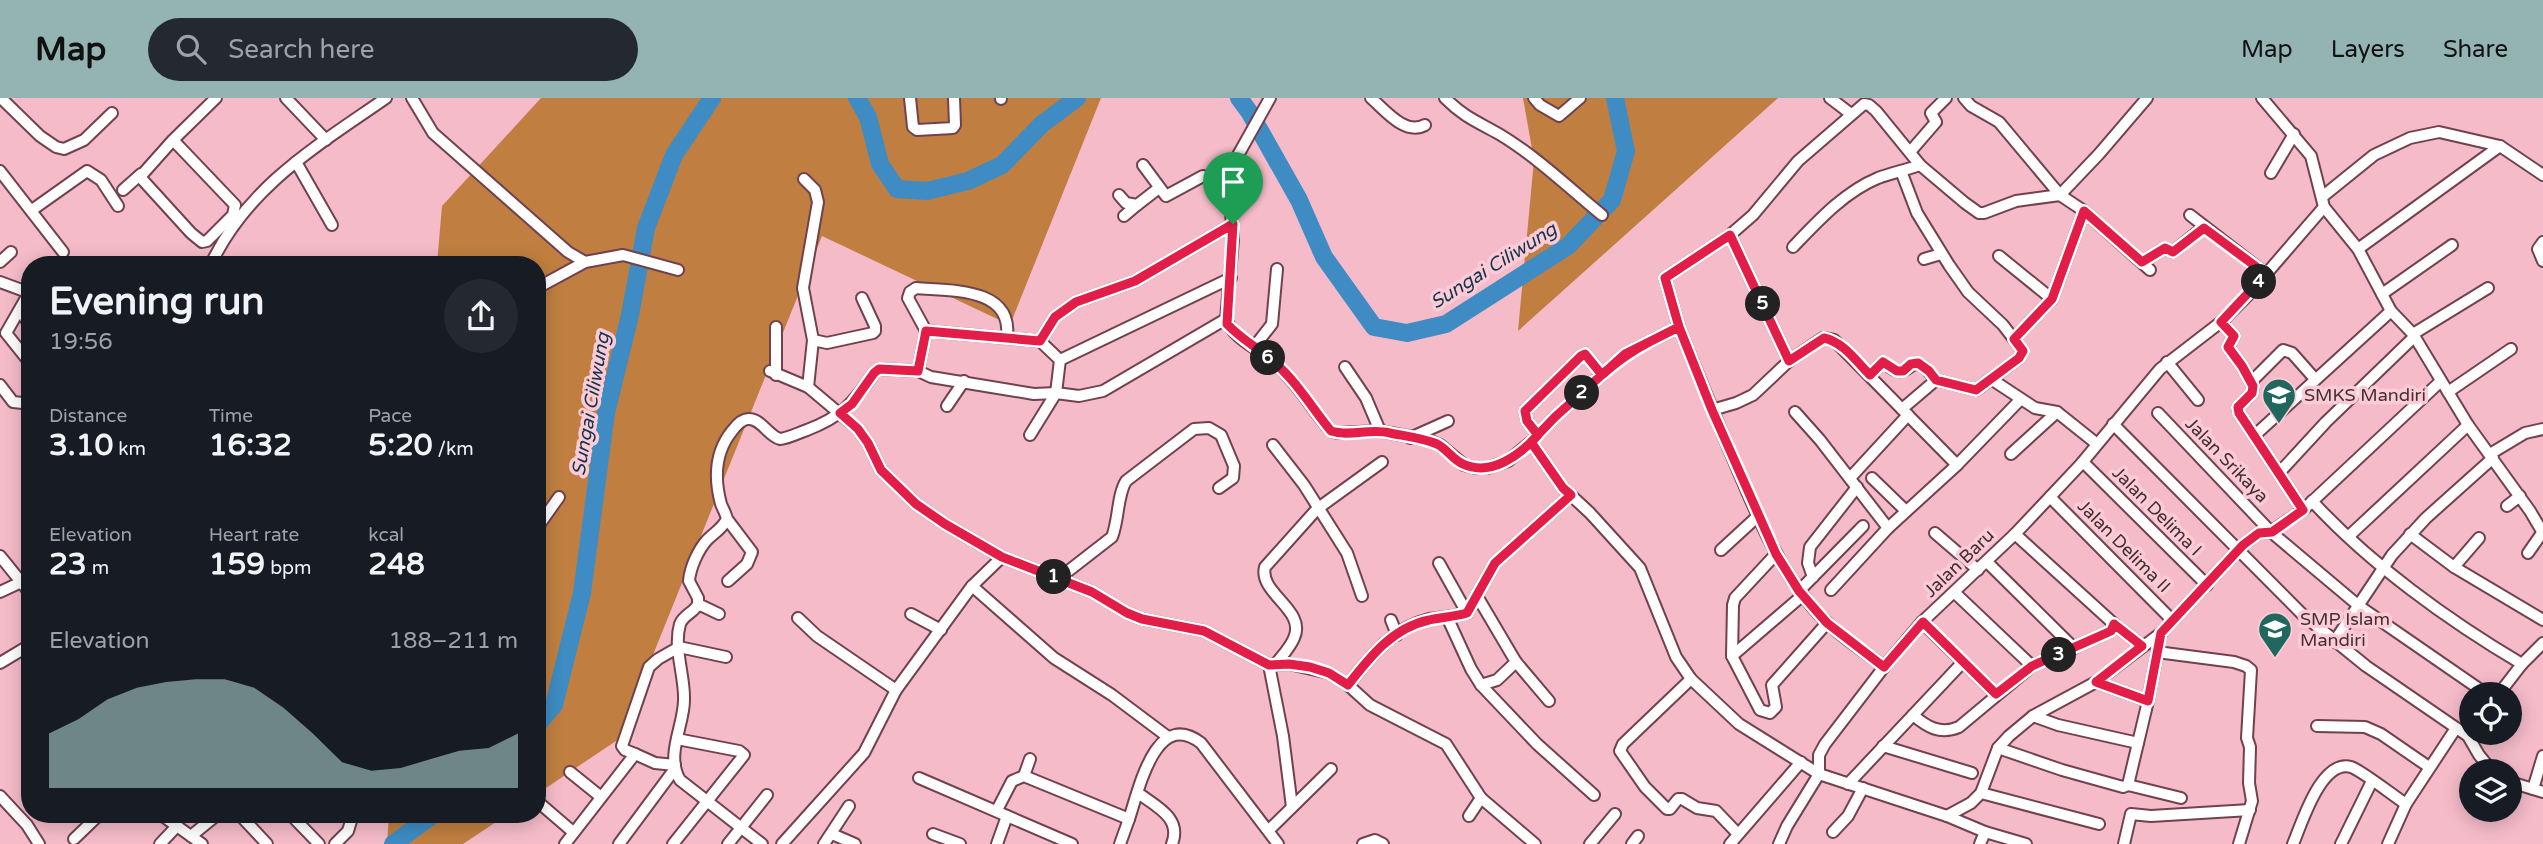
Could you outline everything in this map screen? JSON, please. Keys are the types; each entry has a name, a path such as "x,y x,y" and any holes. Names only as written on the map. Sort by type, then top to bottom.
{"street":[{"path":"1,98 56,148 64,149 84,140 112,113"},
{"path":"123,190 216,98"},
{"path":"286,98 326,140"},
{"path":"216,256 253,199 296,162 386,98"},
{"path":"412,98 433,133 568,252 585,262"},
{"path":"910,98 913,127 917,130 953,128 954,98"},
{"path":"1270,98 1237,157 1229,184 1233,224 1226,319 1238,337 1289,376 1331,431 1338,433 1378,427 1410,438 1427,440 1440,445 1458,461 1476,468 1487,468 1508,461 1535,439 1634,348 1679,327"},
{"path":"1371,98 1404,126 1419,128 1425,125"},
{"path":"1444,98 1479,125 1499,134 1602,215"},
{"path":"1534,98 1540,105 1559,116 1580,98"},
{"path":"1830,98 1851,114"},
{"path":"1910,152 1936,122 1931,113 1946,98"},
{"path":"1964,98 1971,106 1999,122 2010,132 2060,195 2084,211 2146,266 2165,248 2173,252 2204,228"},
{"path":"1884,667 1827,623 1801,593 1776,554 1712,410 1679,327 1665,278 1730,235 1753,215 1798,162 1864,104 1869,105 1920,166 1979,212 1992,212 2016,201 2060,195 2147,98"},
{"path":"2262,98 2311,156 2323,202 2358,249 2391,311 2413,336 2468,425 2492,456 2542,533 2528,553"},
{"name":"Jalan Baru","path":"1779,844 1819,774 1819,755 1825,744 1884,667 1923,622 2015,534 2083,462 2167,362 2221,322 2266,274 2323,202 2374,155 2423,134 2439,132 2500,146"},
{"path":"2271,173 2294,134"},
{"path":"141,174 140,179 202,242 207,241 229,220 236,210 232,199 173,140"},
{"path":"2358,249 2500,146 2543,175"},
{"path":"296,162 332,225"},
{"path":"1143,165 1167,197 1203,177 1229,184"},
{"path":"1793,247 1845,198 1877,178 1920,166"},
{"path":"0,171 63,252"},
{"path":"32,210 87,171 101,180 118,206"},
{"path":"1870,375 1883,362 1897,371 1903,371 1911,364 1918,363 1936,380 1976,390 2019,358 2023,351 1968,292 1941,254 1913,206 1901,171"},
{"path":"804,179 815,190 818,202 803,288 813,340 808,387"},
{"path":"1124,216 1159,188"},
{"path":"1119,195 1126,203 1136,205"},
{"path":"2014,339 2052,299 2084,211"},
{"path":"2190,215 2266,274"},
{"path":"1040,341 1055,317 1076,302 1135,281 1233,224"},
{"path":"1730,235 1789,361"},
{"path":"2543,242 2538,249 2543,261"},
{"path":"2382,294 2452,245"},
{"path":"0,262 11,252"},
{"path":"1924,259 1941,254"},
{"path":"546,283 585,262 624,255 678,270"},
{"path":"1999,256 2052,299"},
{"path":"1254,347 1272,324 1277,269"},
{"path":"1060,360 1231,278"},
{"path":"0,282 21,290"},
{"path":"918,371 926,331 908,298 910,292 916,288 965,293 987,299 997,305 1006,317 1007,336"},
{"path":"2279,473 2413,336 2488,288"},
{"path":"813,340 827,344 873,333 875,326 862,298"},
{"path":"21,306 3,334 21,353"},
{"path":"2255,435 2391,311"},
{"path":"728,581 747,564 752,552 727,519 721,504 716,464 722,447 736,426 747,418 780,439 828,422 852,404 879,369 918,371 930,377 1012,391 1080,396 1103,391 1226,319"},
{"path":"2221,322 2234,336 2228,347 2252,381 2252,393 2238,410 2303,510"},
{"path":"776,327 773,373 808,387 840,413 863,436 881,470 916,504 945,524 1002,557 1092,592 1142,619 1204,631 1272,665 1289,664 1329,673 1348,685 1370,705 1446,744 1481,798 1535,844"},
{"path":"926,331 1040,341 1060,360"},
{"path":"1712,410 1752,395 1789,361 1824,338 1834,340 1956,465"},
{"path":"2448,392 2511,349"},
{"path":"2252,381 2283,350 2292,353 2315,379"},
{"path":"1602,375 1589,357 1585,354 1581,356 1525,411 1527,421 1563,488 1640,568 1676,657 1691,679 1739,724 1819,774 2026,844"},
{"path":"1030,435 1056,393 1060,360"},
{"path":"2167,362 2198,400"},
{"path":"1345,367 1366,398 1378,427"},
{"path":"1991,379 2035,408 2057,412 2097,444"},
{"path":"1813,577 1808,563 1810,547 1853,482 1905,412 1936,380"},
{"path":"1947,816 1971,803 1981,793 1997,748 2033,716 2096,682 2161,633 2238,550 2259,533 2272,532 2303,510 2441,380"},
{"path":"947,406 964,381"},
{"path":"0,385 13,402 21,402"},
{"path":"1830,590 1888,528 1956,465 2020,400"},
{"path":"1795,412 1888,528"},
{"path":"2011,454 2057,412"},
{"name":"Jalan Srikaya","path":"2158,413 2272,532 2359,606 2469,682"},
{"path":"1410,438 1448,421"},
{"path":"2113,424 2334,642 2459,729"},
{"path":"2349,536 2468,425"},
{"path":"1058,579 1112,537 1121,504 1122,488 1126,481 1194,429 1209,428 1221,435 1234,466 1233,478 1219,488"},
{"path":"2334,642 2383,567 2410,534 2492,456 2525,433 2543,429"},
{"path":"1273,445 1304,485 1347,554 1362,596"},
{"path":"1292,807 1272,665 1292,642 1296,629 1288,610 1262,575 1265,567 1317,509 1382,462"},
{"name":"Jalan Delima I","path":"2083,462 2207,585"},
{"path":"1872,478 1906,512"},
{"path":"1348,685 1379,646 1409,627 1430,619 1448,619 1467,613 1495,563 1571,495"},
{"name":"Jalan Delima II","path":"2050,496 2172,620"},
{"path":"2507,506 2519,496"},
{"path":"546,515 559,497"},
{"path":"2312,501 2383,567 2522,664"},
{"path":"1721,550 1758,516"},
{"path":"619,844 674,768 685,701 680,670 681,620 698,604 698,598 689,581 702,546 722,528 727,519"},
{"path":"1731,656 1801,593 1863,526"},
{"path":"1936,533 1982,566 2074,648"},
{"path":"2015,534 2142,646"},
{"path":"2410,534 2454,566 2543,620"},
{"path":"2454,566 2479,538"},
{"path":"1776,554 1735,598 1731,656 1759,710 1770,713 1776,707 1772,685 1827,623"},
{"path":"0,556 21,575"},
{"path":"782,844 864,752 896,690 972,586 1002,557"},
{"path":"1439,564 1467,613"},
{"path":"0,592 21,582"},
{"path":"972,586 1054,658 1112,695 1168,737"},
{"path":"1955,593 2032,666"},
{"path":"1477,596 1516,662 1549,701"},
{"path":"698,604 719,614"},
{"path":"911,614 941,630"},
{"path":"799,618 817,636 896,690"},
{"path":"1448,619 1481,685 1537,744 1594,795"},
{"path":"1391,620 1397,635"},
{"path":"1923,622 1996,694"},
{"path":"1913,715 1926,726 1948,731 1958,727 2032,666 2111,631 2114,624"},
{"path":"2128,785 2161,633"},
{"path":"2508,682 2543,643"},
{"path":"726,657 680,647 658,659 644,676 622,746 625,750 655,763 674,768 680,780 762,844"},
{"path":"0,663 21,650"},
{"path":"2157,652 2234,662 2251,670 2247,738 2250,747 2249,783 2252,801 2239,844"},
{"path":"1481,685 1497,680 1516,662"},
{"path":"1848,784 1964,662"},
{"path":"1691,679 1623,744 1620,751 1645,787 1667,809 1678,799 1682,799 1697,808 1716,811 1738,834"},
{"path":"2096,682 2148,701"},
{"path":"2033,716 2087,733 2138,743"},
{"path":"2317,726 2365,727 2381,734 2429,767"},
{"path":"2388,844 2406,804 2456,728"},
{"path":"1120,844 1150,760 1168,737 1181,733 1192,736 1201,743 1278,844"},
{"path":"673,844 744,755 739,751 677,739"},
{"path":"1883,746 1972,773"},
{"path":"1997,748 2123,787 2128,785 2182,798"},
{"path":"565,844 635,754"},
{"path":"2538,791 2543,756"},
{"path":"1024,776 1030,759"},
{"path":"1730,844 1801,762"},
{"path":"2293,844 2321,783 2330,772 2341,766 2349,766 2406,804"},
{"path":"1269,830 1331,769"},
{"path":"570,772 601,797"},
{"path":"997,810 1012,781 1024,776 1129,819"},
{"path":"919,778 1072,844"},
{"path":"2342,844 2372,781"},
{"path":"1833,832 1848,816 1863,788"},
{"path":"1138,793 1168,815 1175,830 1172,844"},
{"path":"1981,793 2099,824"},
{"path":"728,844 767,795"},
{"path":"0,796 21,819"},
{"path":"1469,816 1481,798"},
{"path":"824,844 849,806"},
{"path":"546,809 573,832"},
{"path":"2124,844 2131,814 2151,816 2250,810"},
{"path":"1590,844 1615,814"},
{"path":"997,844 1007,816"},
{"path":"25,823 39,844"},
{"path":"74,839 91,823"},
{"path":"173,823 202,844"},
{"path":"191,836 207,823"},
{"path":"247,823 267,844"},
{"path":"299,823 319,844"},
{"path":"335,844 351,823"},
{"path":"160,844 177,826"},
{"path":"1980,844 1985,832"},
{"path":"832,834 855,844"},
{"path":"933,834 960,844"},
{"path":"1363,844 1375,840 1382,844"}],"shaded area":[{"path":"541,98 1101,98 1010,325 822,236 619,739 546,788 546,256 438,256 442,206"},
{"path":"1523,98 1778,98 1518,331 1534,160"},
{"path":"388,823 494,823 463,844 387,844"}],"waterway":[{"name":"Sungai Ciliwung","path":"546,714 554,705 582,593 606,413 630,315 646,228 674,155 712,98"},
{"name":"Sungai Ciliwung","path":"857,98 868,117 880,164 897,189 927,191 968,181 1002,165 1042,124 1077,98"},
{"name":"Sungai Ciliwung","path":"1239,98 1299,200 1324,257 1374,327 1407,333 1446,324 1568,246 1612,200 1626,151 1615,98"},
{"path":"393,844 422,823"}],"place":[{"name":"SMKS Mandiri","path":"2279,425"},
{"name":"SMP Islam Mandiri","path":"2275,659"}],"route":[{"path":"1233,224 1135,281 1076,302 1055,317 1040,341 926,331 918,371 879,369 852,404 840,413 858,429 881,470 916,504 1002,557 1092,592 1142,619 1204,631 1269,665 1310,667 1329,673 1348,685 1379,646 1409,627 1430,619 1448,619 1470,610 1495,563 1571,495 1563,488 1531,442 1625,354 1679,327 1712,410 1776,554 1799,591 1827,623 1884,667 1923,622 1996,694 2032,666 2111,631 2114,624 2142,646 2096,682 2148,701 2161,633 2243,545 2259,533 2272,532 2303,510 2239,413 2238,407 2252,393 2253,386 2227,345 2234,336 2221,322 2266,274 2204,228 2173,252 2165,248 2142,262 2084,211 2052,299 2014,339 2023,351 2019,358 1976,390 1936,380 1918,363 1911,364 1903,371 1897,371 1883,362 1870,375 1842,346 1834,340 1824,338 1789,361 1730,235 1665,278 1679,327 1634,348 1625,354 1602,375 1589,357 1585,354 1581,356 1525,411 1527,421 1538,435 1508,461 1487,468 1476,468 1464,465 1440,445 1427,440 1380,431 1331,431 1289,376 1272,360 1238,337 1227,324 1233,224"}]}
